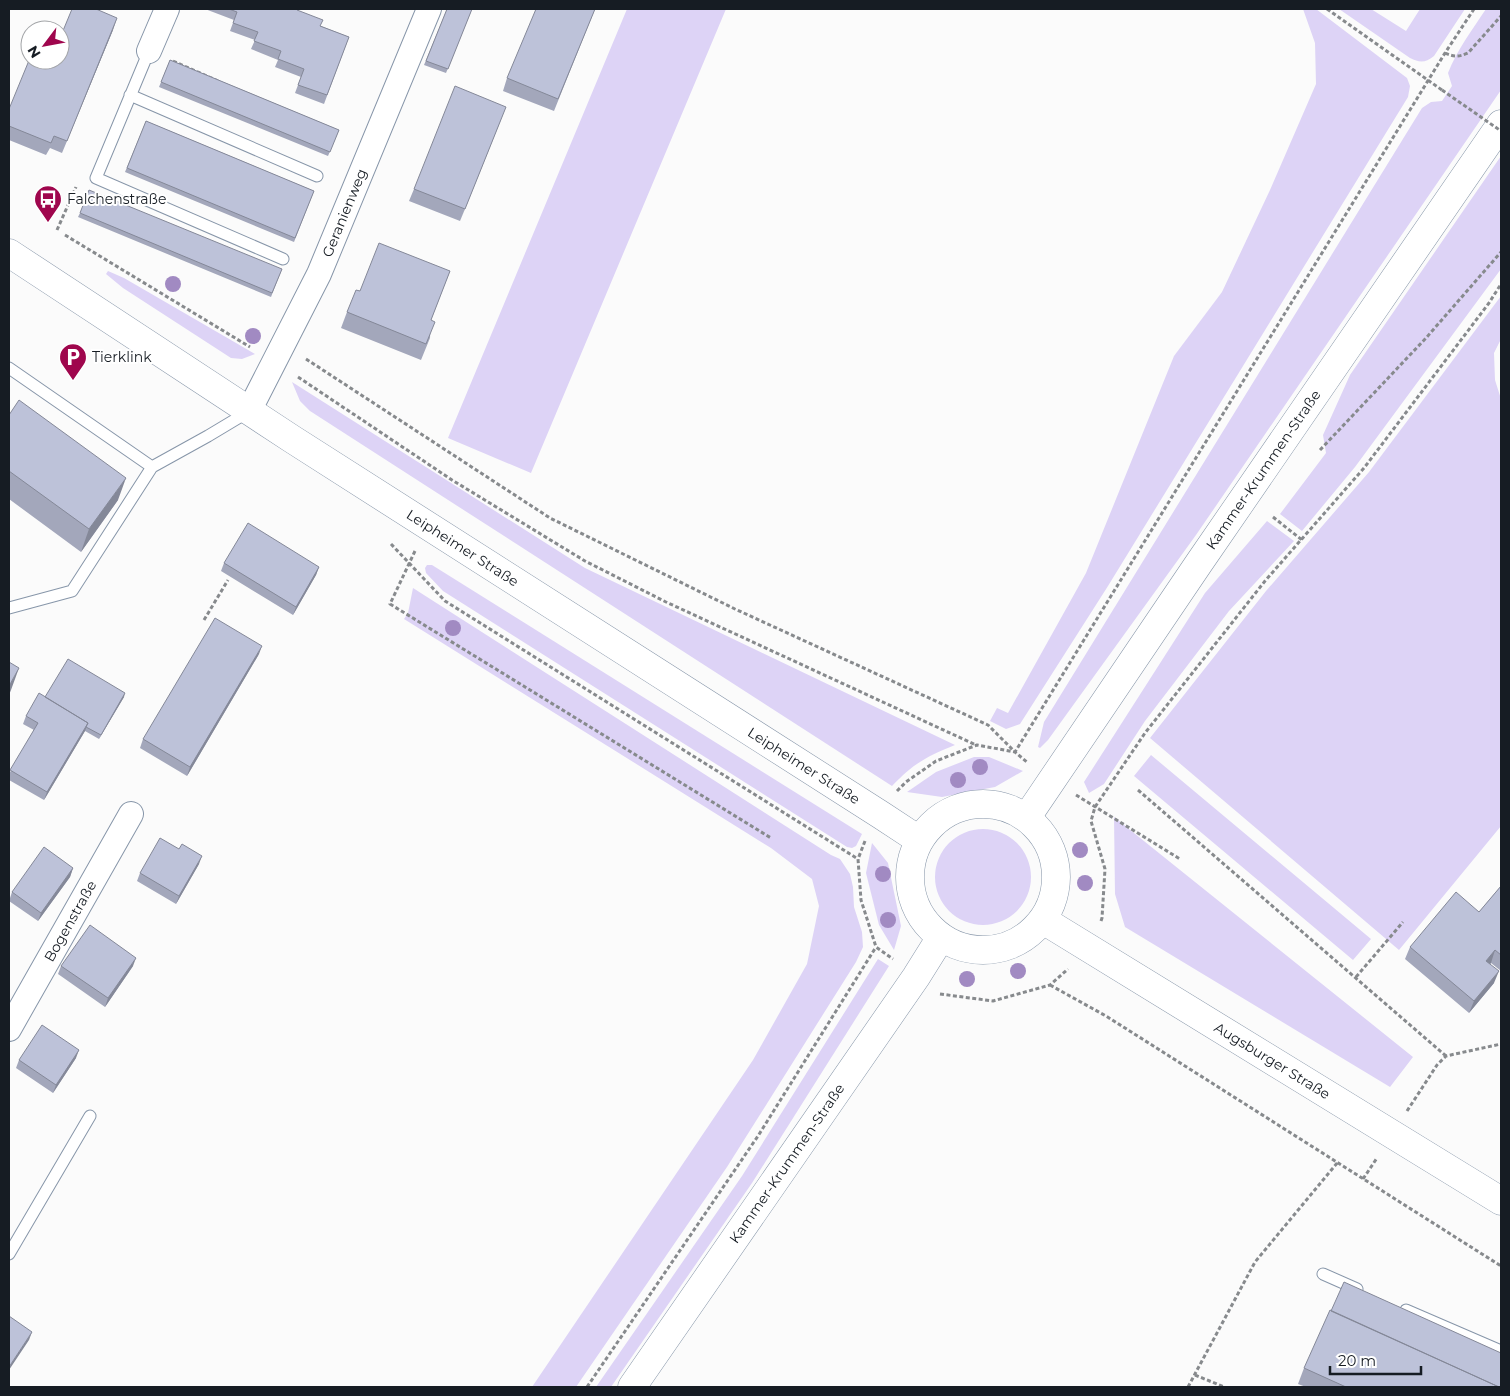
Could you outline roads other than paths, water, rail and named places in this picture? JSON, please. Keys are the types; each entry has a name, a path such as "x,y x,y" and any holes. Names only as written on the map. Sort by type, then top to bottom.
{"main road":[{"name":"Kammer-Krummen-Straße","path":"1027,818 1199,563 1501,124"},
{"name":"Leipheimer Straße","path":"9,254 249,411 918,840"},
{"path":"980,803 1005,806 1027,818 1043,834 1054,854 1057,877 1053,900 1043,920 1027,936 1006,947 984,950 962,948 941,938 925,923 912,897 909,883 911,861 918,840 934,821 955,808 980,803"},
{"name":"Augsburger Straße","path":"1043,920 1501,1200"},
{"name":"Kammer-Krummen-Straße","path":"632,1387 941,938"}],"street":[{"path":"149,51 167,9"},
{"name":"Geranienweg","path":"249,411 284,345 318,274 429,9"},
{"name":"Bogenstraße","path":"9,1029 131,814"}],"lane":[{"path":"149,51 96,178 283,259"},
{"path":"130,95 317,176"},
{"path":"9,368 74,407 152,467"},
{"path":"9,608 72,592 152,467 249,411"},
{"path":"9,1254 90,1116"},
{"path":"1323,1274 1367,1294"},
{"path":"1394,1305 1501,1351"}],"place":[{"name":"Falchenstraße","path":"48,223"},
{"name":"Tierklink","path":"73,381"}]}
